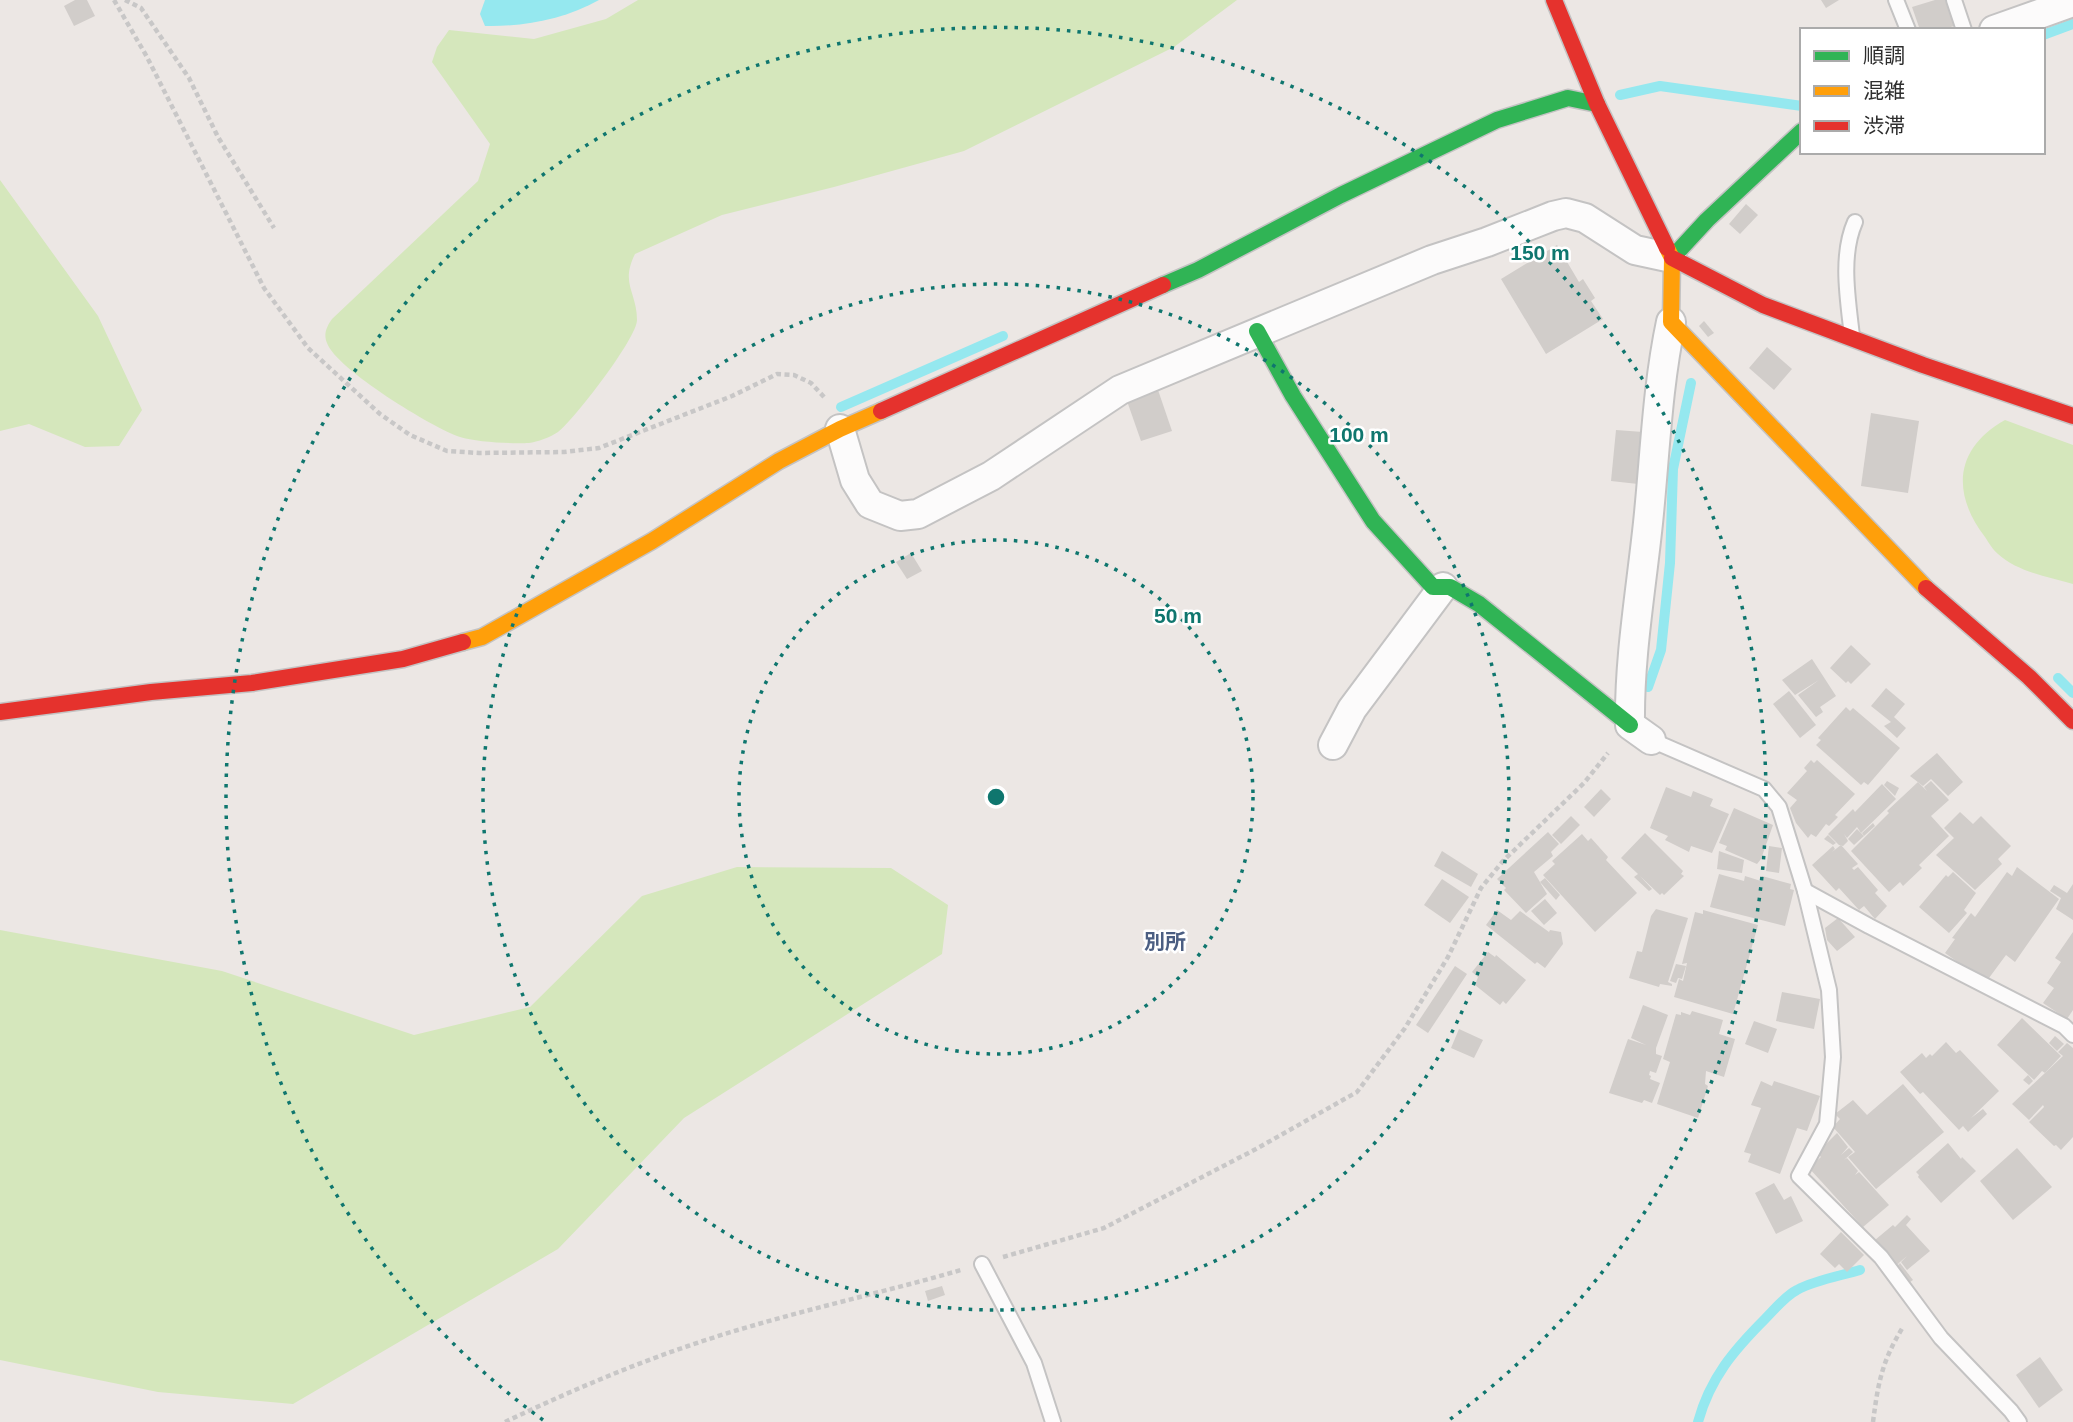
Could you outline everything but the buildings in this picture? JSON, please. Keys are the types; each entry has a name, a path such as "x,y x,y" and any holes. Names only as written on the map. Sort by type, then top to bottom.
{"street":[{"path":"1554,0 1598,104 1672,258 1671,321 1663,363 1630,685 1641,733"},
{"path":"2000,28 2073,2"},
{"path":"0,712 151,691 266,681 403,659 482,637 652,541 779,461 840,429 1199,270 1342,195 1497,120 1568,98 1598,104"},
{"path":"1672,258 1707,220 1800,133"},
{"path":"840,429 855,480 870,504 900,516 918,514 992,476 1120,390 1432,260 1566,213 1585,218 1635,250 1672,258 1763,305 1923,365 2073,416"},
{"path":"1671,321 1925,587 2029,677 2073,721"},
{"path":"1257,331 1293,396 1373,521 1433,587 1450,587 1479,604 1641,733"},
{"path":"1333,745 1352,709 1443,587"}],"lane":[{"path":"1896,0 1907,28"},
{"path":"1954,0 1963,28"},
{"path":"1852,337 1847,250 1854,222"},
{"path":"1641,733 1764,789 1779,807 1805,891 1829,990 1833,1057 1827,1124 1799,1176 1881,1257 1941,1338 2011,1410 2018,1422"},
{"path":"1805,891 2064,1026 2073,1035"},
{"path":"982,1264 1034,1363 1053,1422"}],"path":[{"path":"114,0 170,101 264,288 282,315 309,348 380,414 410,435 447,451 564,452 599,448 732,396 777,374 794,375 811,383 822,395 840,429"},
{"path":"125,0 141,8 189,78 218,137 274,228"},
{"path":"505,1422 551,1400 686,1346 1104,1228 1256,1149 1357,1092 1405,1028 1448,957 1481,888 1503,861 1584,783 1641,733"},
{"path":"1873,1422 1878,1379 1890,1348 1918,1308"}],"green space":[{"path":"638,0 1237,0 1174,47 964,151 722,215 635,254 629,273 637,320 634,329 604,378 566,424 552,436 529,443 504,443 460,437 408,410 366,382 334,354 325,336 332,319 478,181 490,144 432,62 437,47 449,30 534,39 606,19"},
{"path":"0,180 98,316 142,410 119,446 85,447 29,424 0,431"},
{"path":"2005,420 2073,445 2073,584 2034,573 2006,560 1991,546 1967,504 1963,488 1968,458 1988,431"},
{"path":"737,867 891,868 948,905 942,954 684,1118 558,1249 293,1404 158,1392 0,1360 0,930 222,971 414,1035 530,1007 642,896"}],"water":[{"path":"485,0 599,0 586,7 544,20 485,26 480,14"}],"waterway":[{"path":"2045,34 2073,24"},
{"path":"1620,95 1660,86 1800,106"},
{"path":"841,407 1003,336"},
{"path":"1648,687 1661,650 1670,563 1673,469 1691,383"},
{"path":"2058,678 2073,693"},
{"path":"1698,1422 1709,1392 1724,1366 1784,1299 1812,1283 1860,1270"}],"traffic: fast":[{"path":"1163,285 1497,120 1568,98 1597,104"},
{"path":"1672,258 1707,220 1800,133"},
{"path":"1257,331 1293,396 1373,521 1433,587 1450,587 1479,604 1630,725"}],"traffic: slow":[{"path":"1667,248 1672,258 1671,322 1926,588"},
{"path":"463,642 482,637 652,541 779,461 881,411"}],"traffic: jam":[{"path":"1554,0 1597,104 1667,248"},
{"path":"1672,258 1763,305 1923,365 2073,416"},
{"path":"881,411 1163,285"},
{"path":"1926,588 2029,677 2073,721"},
{"path":"0,712 151,692 252,683 403,659 463,642"}],"district":[{"name":"別所","path":"1165,942"}]}
